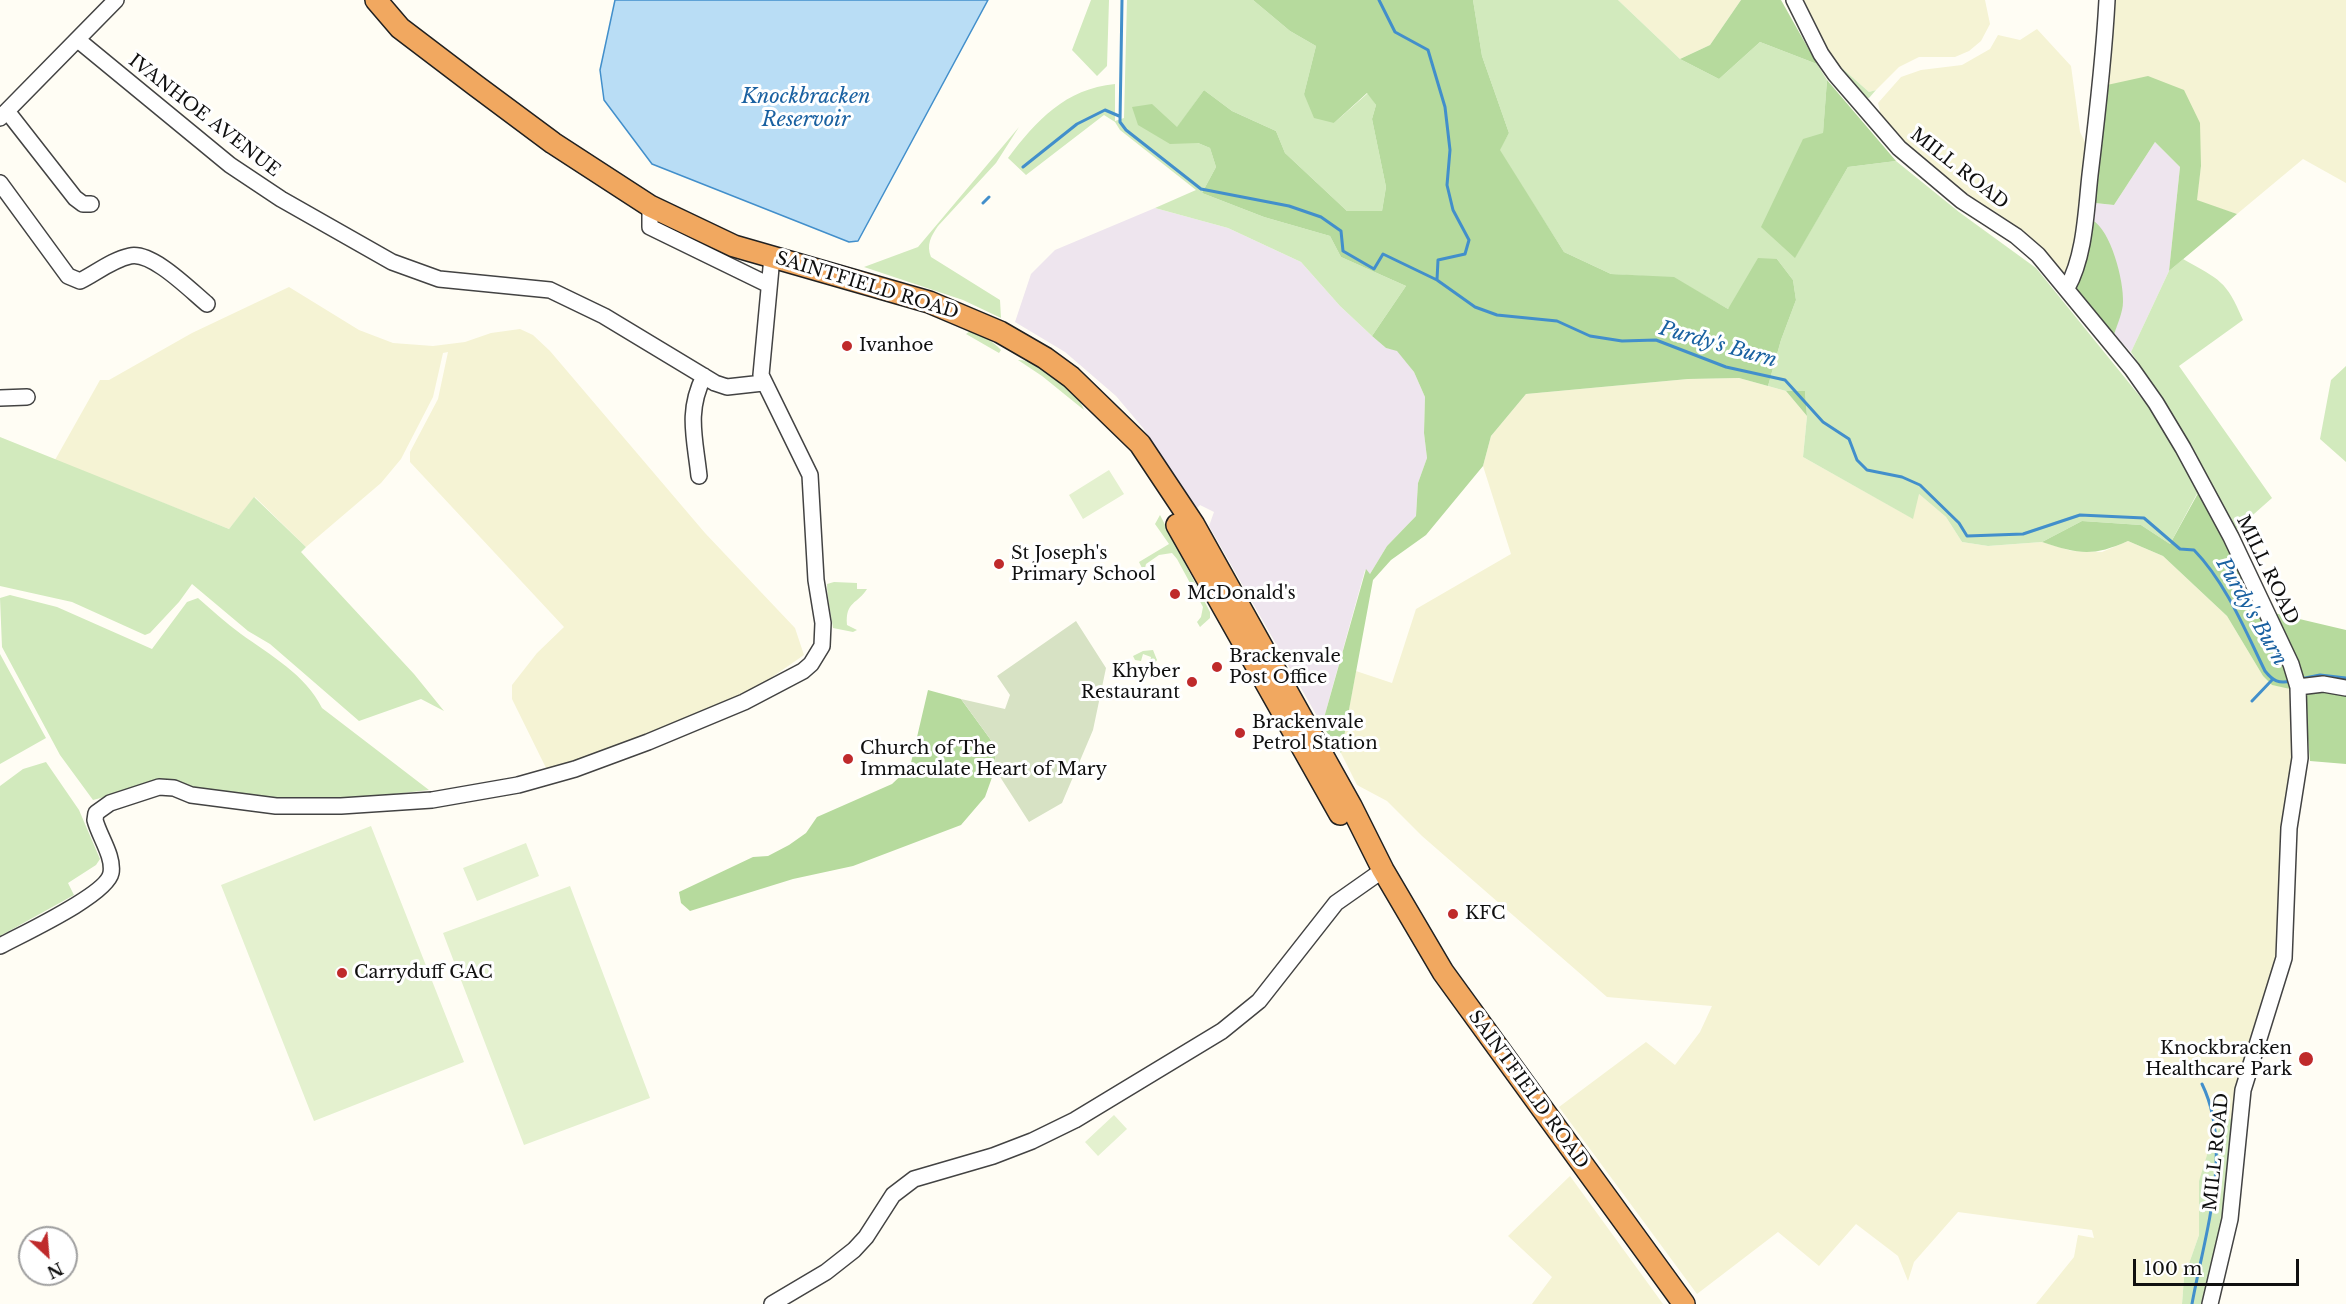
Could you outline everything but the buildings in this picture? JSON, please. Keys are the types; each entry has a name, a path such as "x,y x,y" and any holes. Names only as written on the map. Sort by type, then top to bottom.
{"highway":[{"name":"SAINTFIELD ROAD","path":"358,0 370,10 391,20 553,143 650,206 734,246 929,302 1000,332 1045,357 1071,377 1127,434 1140,444 1156,464 1250,626 1346,796 1383,870 1443,972 1684,1304"},
{"name":"SAINTFIELD ROAD","path":"376,0 391,20"},
{"name":"SAINTFIELD ROAD","path":"1127,434 1131,448 1181,532 1365,860 1383,870"},
{"path":"1250,626 1259,655 1310,748 1306,757"}],"street":[{"path":"91,204 83,204 75,198 3,114 116,0"},
{"name":"MILL ROAD","path":"1794,0 1821,54 1834,74 1899,148 1962,201 2016,236 2038,255 2132,369 2173,430 2231,537 2291,664 2298,687 2300,758 2289,828 2284,958 2243,1090 2230,1219 2210,1304"},
{"path":"2067,288 2076,265 2086,207 2103,67 2107,0"},
{"name":"IVANHOE AVENUE","path":"78,40 230,165 281,199 383,257 415,273 439,279 550,290 604,316 704,376 727,387 763,383"},
{"path":"0,183 68,276 80,281 119,259 140,255 154,262 207,304"},
{"name":"SAINTFIELD ROAD","path":"650,206 650,227 769,285"},
{"path":"0,946 102,888 112,871 110,858 95,820 96,813 110,802 159,787 174,788 191,795 276,806 341,806 432,800 518,785 574,769 648,742 744,702 803,671 818,654 824,637 816,580 810,475 763,383 760,365 772,257"},
{"path":"699,476 692,409 695,395 704,376"},
{"path":"0,398 27,397"},
{"path":"2298,687 2323,684 2346,688"},
{"path":"772,1304 826,1272 855,1250 893,1195 914,1179 993,1156 1032,1141 1075,1120 1222,1031 1259,1001 1336,903 1383,870"}],"shaded area":[{"path":"1618,0 1741,0 1710,45 1680,59"},
{"path":"1799,0 1985,0 1990,24 1981,41 1969,51 1955,57 1919,57 1899,67 1876,90 1869,92 1826,54"},
{"path":"2113,0 2346,0 2346,183 2303,159 2237,214 2196,201 2201,166 2107,85"},
{"path":"2037,29 2071,66 2080,132 2088,148 2073,260 2063,278 1951,188 1883,124 1878,103 1901,77 1921,70 1962,65 1990,49 1998,35 2020,40"},
{"path":"2155,142 2180,167 2169,271 2131,352 2114,335 2123,302 2092,220 2094,203 2114,205"},
{"path":"1155,208 1228,228 1301,262 1340,306 1372,336 1386,348 1397,350 1414,372 1425,397 1424,433 1427,458 1418,483 1416,516 1387,546 1370,574 1365,570 1322,725 1209,526 1214,512 1200,505 1197,508 1143,428 1116,396 1065,352 1015,322 1031,274 1055,250"},
{"path":"289,287 359,330 393,343 433,346 465,342 491,333 520,329 533,335 550,351 705,533 795,628 804,655 765,682 705,712 616,748 547,770 512,699 512,685 537,653 564,627 410,462 410,452 438,399 448,352 443,353 433,397 401,459 381,483 306,547 255,497 229,529 55,460 100,380 109,380 192,333"},
{"path":"1739,378 1786,391 1807,416 1803,457 1912,518 1918,493 1946,517 1962,542 1988,546 2042,542 2072,551 2102,552 2128,541 2163,556 2227,616 2263,676 2272,685 2290,688 2292,757 2279,957 2236,1115 2199,1181 2199,1235 2184,1278 2182,1304 2036,1304 2074,1257 2078,1235 2094,1238 2092,1230 1958,1212 1914,1262 1908,1281 1898,1256 1856,1224 1819,1266 1778,1232 1697,1294 1559,1107 1646,1042 1675,1065 1700,1032 1712,1006 1607,997 1422,836 1387,801 1357,785 1341,753 1356,671 1392,683 1416,609 1511,554 1483,466 1491,436 1526,394 1688,379"},
{"path":"1570,1176 1663,1304 1532,1304 1552,1277 1508,1236"}],"green space":[{"path":"1091,0 1109,0 1107,66 1097,76 1072,50"},
{"path":"1127,0 1253,0 1290,31 1316,46 1304,94 1334,123 1368,93 1376,105 1372,119 1386,187 1382,211 1347,211 1285,153 1276,131 1232,111 1204,90 1177,128 1184,143 1198,143 1210,148 1216,167 1202,193 1264,217 1330,236 1341,257 1406,286 1372,336 1340,306 1301,262 1228,228 1155,208 1196,190 1104,115 1026,175 1008,158 1041,119 1081,92 1115,84 1115,121 1124,118"},
{"path":"1253,0 1473,0 1482,56 1509,133 1500,150 1564,252 1611,274 1674,277 1728,309 1758,258 1777,259 1793,280 1796,300 1781,340 1768,386 1739,378 1688,379 1526,394 1491,436 1483,466 1426,535 1391,560 1373,580 1341,753 1322,725 1366,569 1370,574 1387,546 1416,516 1418,483 1427,458 1424,433 1425,397 1414,372 1397,351 1386,348 1372,336 1406,286 1341,257 1330,236 1264,217 1202,193 1216,167 1210,148 1198,143 1170,144 1138,125 1132,107 1152,104 1177,127 1204,90 1232,111 1276,131 1285,153 1347,211 1382,211 1386,187 1372,119 1376,105 1367,93 1334,123 1314,118 1304,94 1316,46 1290,31"},
{"path":"1473,0 1618,0 1680,59 1719,79 1760,42 1817,64 1827,80 1823,134 1795,257 1848,167 1896,161 1959,212 2036,268 2151,410 2199,490 2170,544 2141,525 2082,521 2042,542 1988,546 1962,542 1946,517 1919,494 1913,519 1803,457 1807,416 1805,391 1786,391 1768,386 1781,340 1796,300 1793,280 1777,259 1728,309 1674,278 1611,274 1564,252 1499,150 1509,133 1482,56"},
{"path":"1741,0 1781,0 1817,64 1760,42 1719,79 1680,59 1710,45"},
{"path":"1826,54 1869,92 1876,90 1869,98 1861,97"},
{"path":"2148,76 2184,90 2200,123 2201,166 2197,200 2237,214 2169,271 2180,167 2155,142 2114,205 2095,203 2092,220 2105,234 2110,245 2119,269 2123,293 2123,306 2114,335 2076,293 2107,85"},
{"path":"1827,80 1896,161 1848,167 1795,258 1761,227 1803,139 1823,133"},
{"path":"1019,127 996,163 938,226 929,245 931,257 1000,300 1001,318 963,300 864,267 918,247"},
{"path":"2183,259 2220,282 2232,297 2243,320 2179,366 2272,498 2237,529 2163,400 2131,352 2169,271"},
{"path":"970,331 994,343 1001,350 999,353 966,334"},
{"path":"1018,360 1046,370 1074,394 1084,410 1042,376"},
{"path":"2346,366 2346,462 2320,439 2331,380"},
{"path":"1786,391 1805,391 1807,416"},
{"path":"0,437 229,529 254,497 306,547 301,552 414,674 444,711 421,699 359,721 270,644 248,631 192,584 179,602 150,633 145,635 72,602 0,586"},
{"path":"1109,470 1124,494 1083,519 1069,495"},
{"path":"2207,477 2237,529 2274,613 2346,630 2346,764 2310,761 2304,692 2272,685 2263,676 2227,616 2163,556 2128,541 2095,552 2076,551 2042,542 2082,521 2141,525 2170,544"},
{"path":"1160,515 1210,612 1210,618 1200,627 1197,622 1201,617 1203,607 1172,553 1159,555 1146,564 1144,572 1139,562 1169,544 1155,524"},
{"path":"857,583 857,589 867,589 848,611 847,625 857,630 853,632 833,628 827,584"},
{"path":"10,595 57,607 152,649 187,602 198,598 235,630 297,676 307,685 322,708 429,790 351,799 269,800 135,789 93,800 60,755 2,647 0,598"},
{"path":"1076,621 1106,668 1093,730 1062,803 1029,822 995,769 996,747 961,699 1005,709 1010,695 997,676"},
{"path":"1153,650 1157,660 1153,666 1150,663 1151,657 1143,654 1141,661 1135,660 1133,656 1143,651"},
{"path":"0,654 46,738 0,764"},
{"path":"928,690 961,699 996,747 995,769 985,797 961,825 853,866 793,879 690,911 681,903 679,892 753,857 768,856 806,833 817,817 892,784 910,767"},
{"path":"46,762 79,810 100,859 96,865 68,883 74,895 0,936 0,786 23,769"},
{"name":"Carryduff GAC","path":"371,826 464,1062 314,1121 221,885"},
{"path":"526,843 539,876 477,901 463,868"},
{"name":"Carryduff GAC","path":"570,886 650,1098 524,1145 443,933"},
{"path":"1114,1115 1127,1129 1098,1156 1085,1142"},
{"path":"2236,1115 2229,1188 2208,1304 2182,1304 2184,1278 2199,1235 2199,1181 2208,1152 2221,1125"}],"water":[{"name":"Knockbracken Reservoir","path":"615,0 988,0 858,241 849,242 652,164 604,100 600,70"}],"waterway":[{"name":"Purdy's Burn","path":"1122,0 1120,122 1126,130 1201,189 1289,206 1321,217 1341,231 1343,251 1374,269 1383,254 1437,280 1475,307 1497,315 1557,321 1590,336 1622,341 1656,340 1726,367 1785,380 1823,422 1849,439 1857,460 1867,470 1902,477 1920,485 1959,523 1967,536 2023,534 2080,515 2144,518 2180,549 2194,550 2225,592 2265,671 2276,681 2291,681"},
{"path":"1379,0 1395,32 1428,50 1445,107 1450,150 1447,185 1453,210 1469,240 1465,254 1438,260 1437,280"},
{"path":"1023,167 1077,124 1105,110 1119,116"},
{"path":"983,203 989,197"},
{"name":"Purdy's Burn","path":"2300,679 2320,675 2346,678"},
{"path":"2252,701 2272,680"},
{"path":"2192,1304 2209,1222 2216,1165 2216,1136 2211,1109 2202,1084"}],"place":[{"name":"Ivanhoe","path":"847,346"},
{"name":"St Joseph's Primary School","path":"999,564"},
{"name":"McDonald's","path":"1175,594"},
{"name":"Brackenvale Post Office","path":"1217,667"},
{"name":"Khyber Restaurant","path":"1192,682"},
{"name":"Brackenvale Petrol Station","path":"1240,733"},
{"name":"Church of The Immaculate Heart of Mary","path":"848,759"},
{"name":"KFC","path":"1453,914"},
{"name":"Carryduff GAC","path":"342,973"},
{"name":"Knockbracken Healthcare Park","path":"2306,1059"}]}
